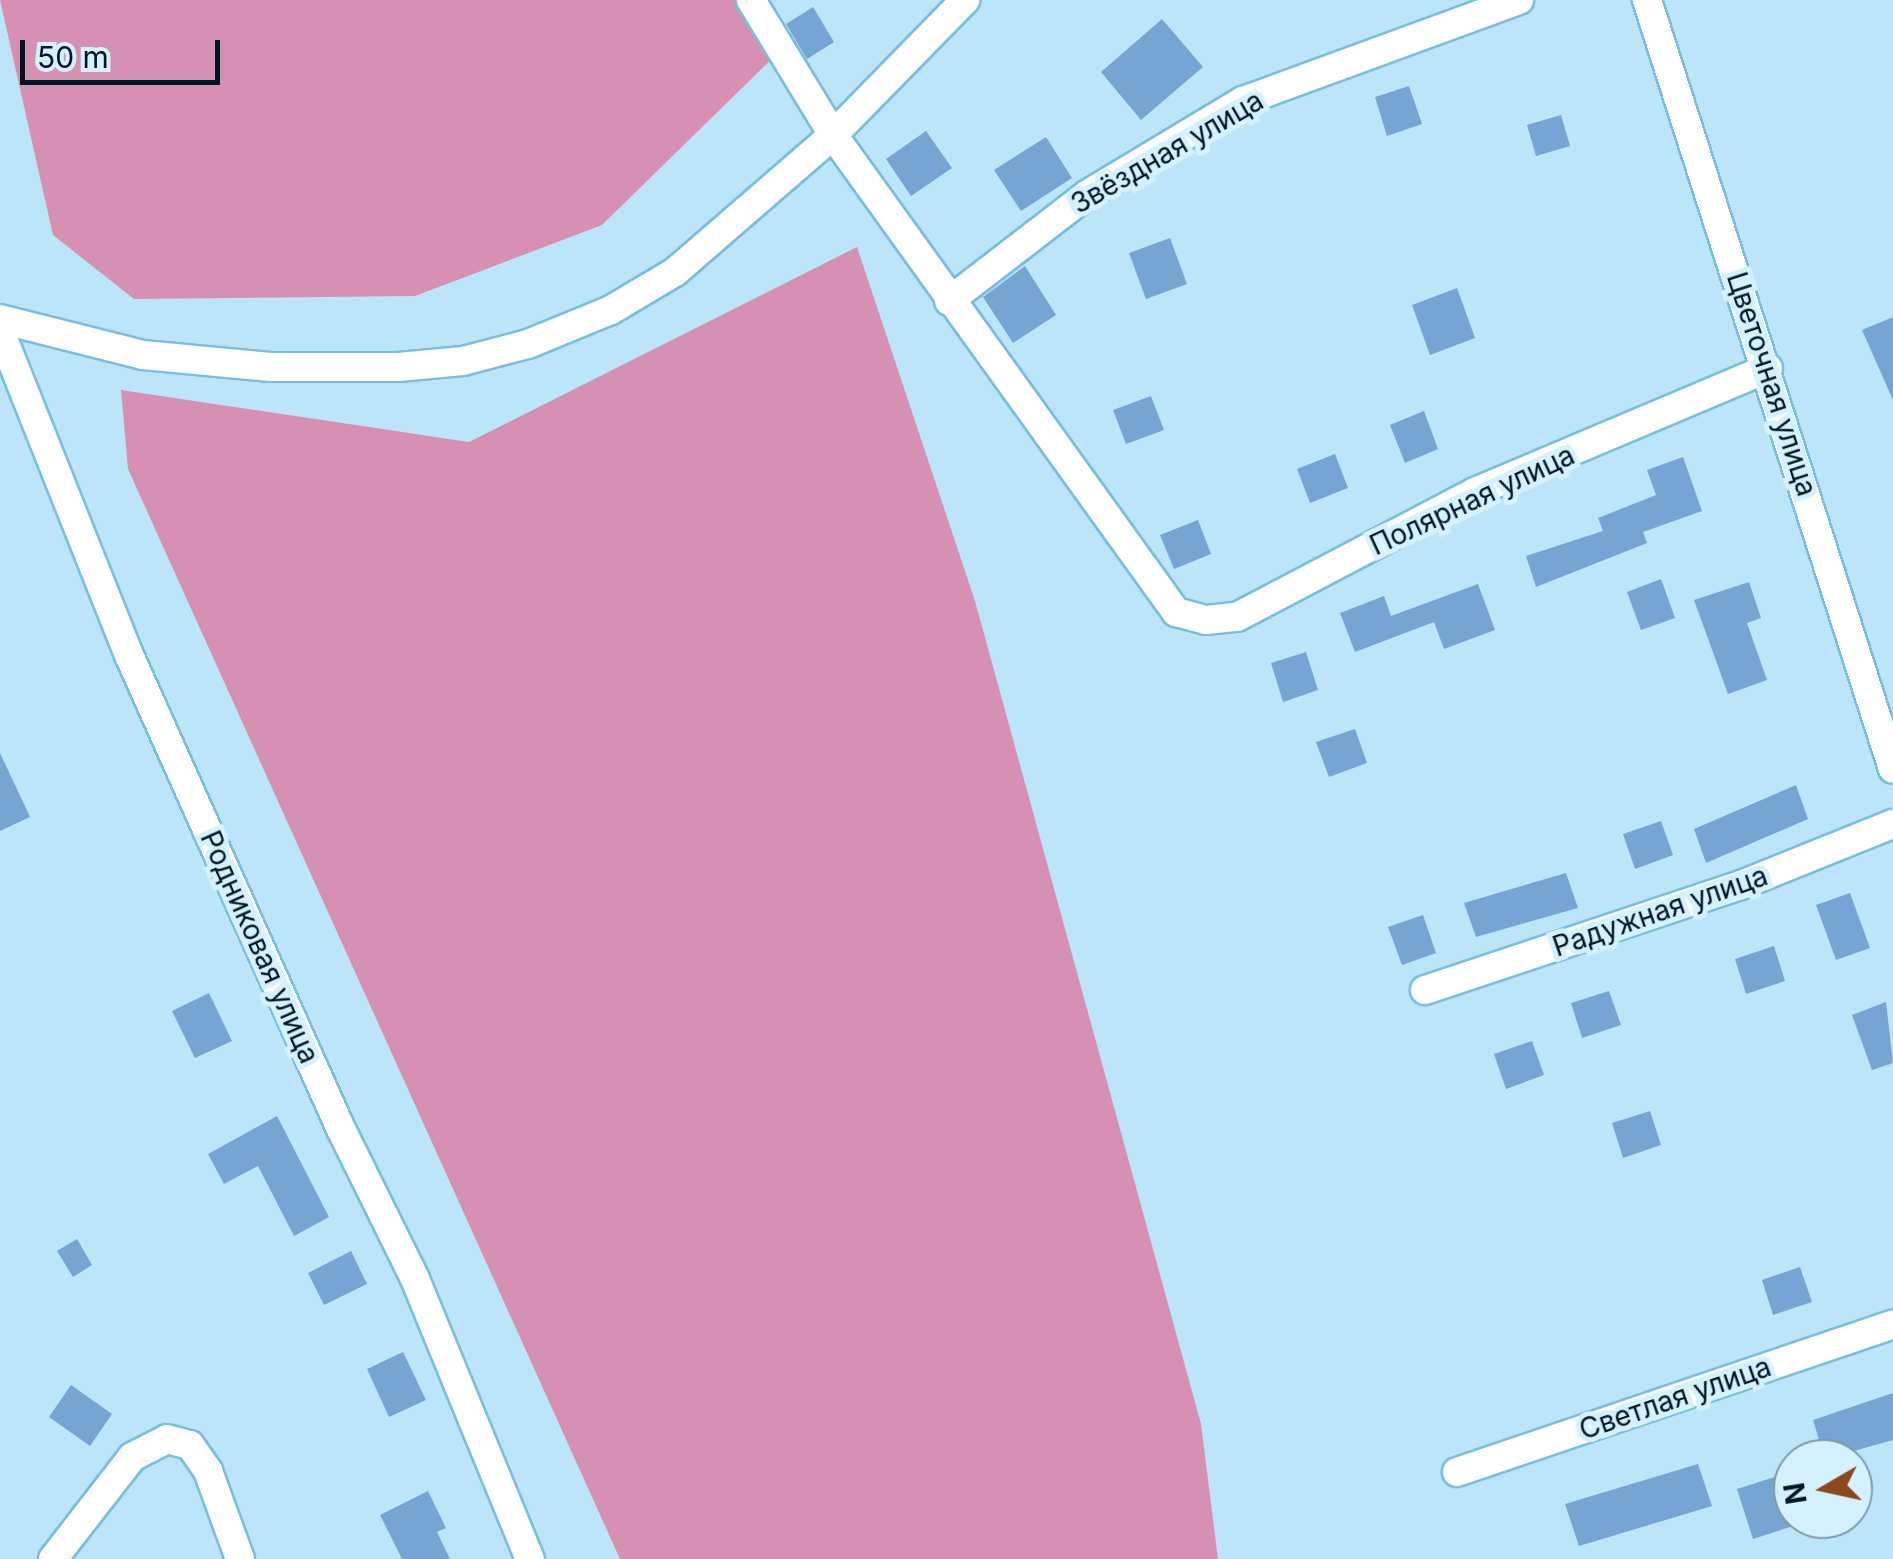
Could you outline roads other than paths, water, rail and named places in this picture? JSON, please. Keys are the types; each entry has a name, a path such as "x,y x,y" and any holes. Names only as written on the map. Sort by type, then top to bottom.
{"street":[{"path":"751,0 833,136 949,301"},
{"path":"0,319 143,355 252,366 340,370 463,361 612,310 675,272 833,136 965,0"},
{"name":"Звёздная улица","path":"949,301 1088,194 1243,102 1519,0"},
{"name":"Цветочная улица","path":"1647,0 1768,368 1893,769"},
{"name":"Полярная улица","path":"949,301 1176,612 1206,620 1237,617 1475,492 1768,368"},
{"name":"Родниковая улица","path":"0,331 129,655 340,1128 415,1278 530,1559"},
{"name":"Радужная улица","path":"1425,990 1741,885 1893,824"},
{"name":"Светлая улица","path":"1457,1472 1893,1324"},
{"path":"53,1559 132,1457 167,1440 190,1445 208,1471 240,1559"}]}
